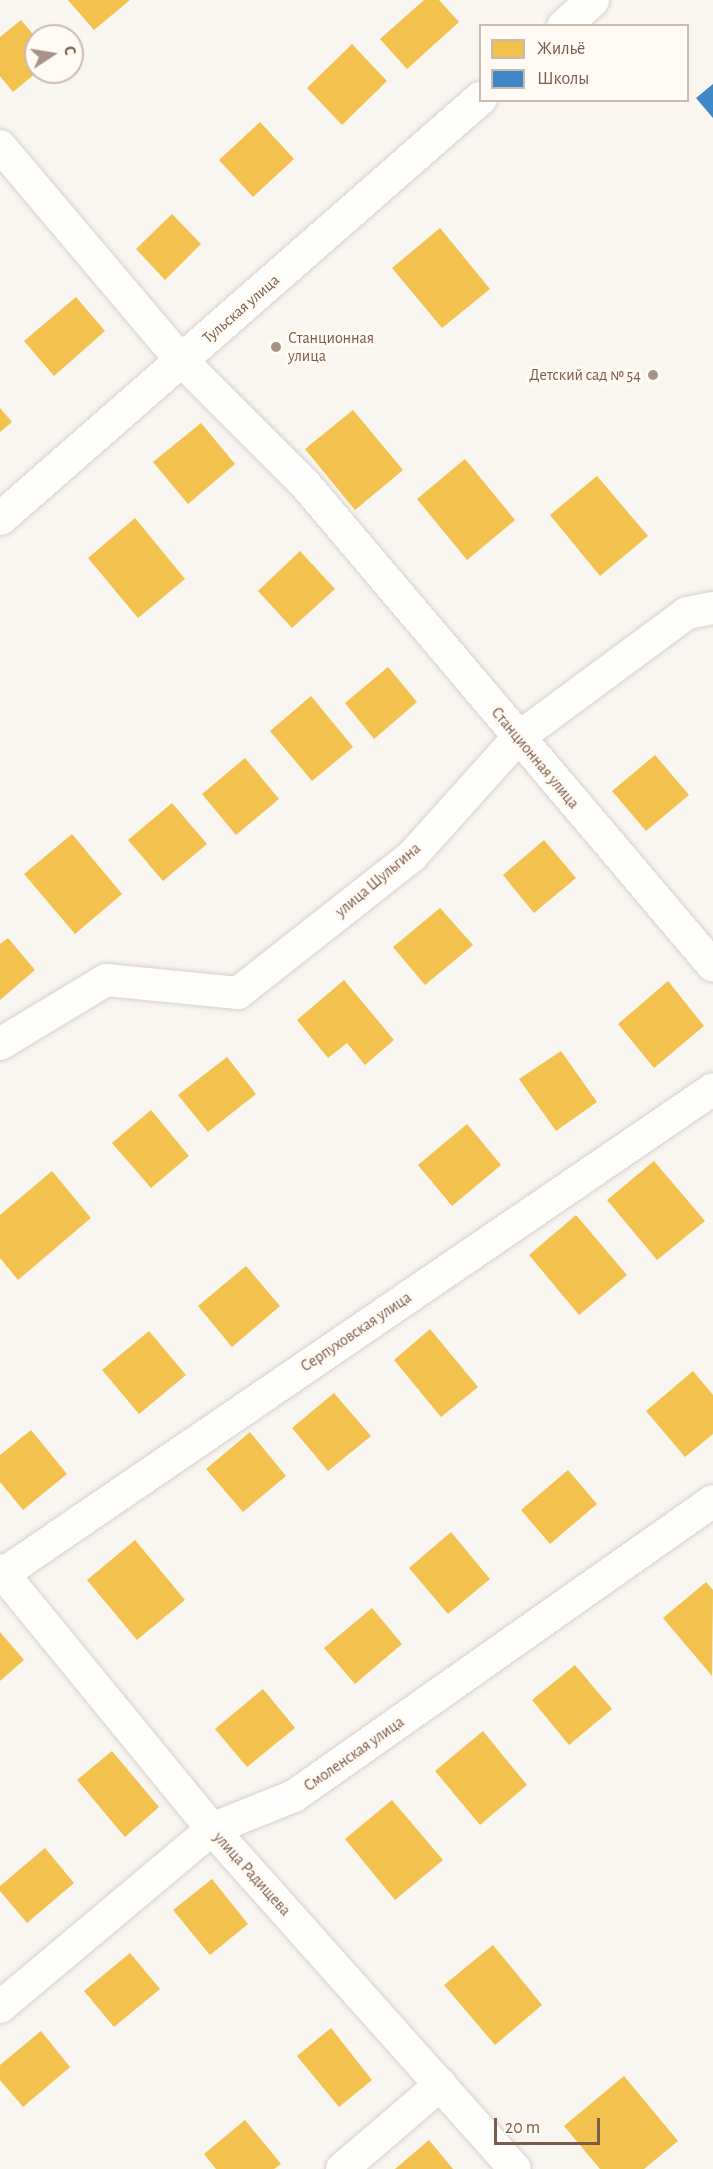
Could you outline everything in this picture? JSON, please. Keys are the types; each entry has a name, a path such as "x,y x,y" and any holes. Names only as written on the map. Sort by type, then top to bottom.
{"main road":[{"path":"565,24 592,0"},
{"name":"Тульская улица","path":"0,518 479,99"}],"street":[{"name":"Станционная улица","path":"0,146 182,361 305,484 713,966"},
{"name":"улица Шульгина","path":"0,1044 106,980 238,993 412,856 518,738 687,613 713,608"},
{"name":"Серпуховская улица","path":"1,1573 713,1089"},
{"name":"Смоленская улица","path":"0,2007 212,1830 294,1796 713,1502"},
{"name":"улица Радищева","path":"1,1573 212,1830 515,2169"},
{"path":"342,2169 441,2084"}],"building: Жильё":[{"path":"68,0 130,0 94,30"},
{"path":"424,0 439,0 459,22 407,69 380,39"},
{"path":"21,20 24,24 24,83 13,92 0,76 0,37"},
{"path":"352,44 387,81 342,125 307,88"},
{"path":"260,122 294,159 253,197 219,160"},
{"path":"172,214 201,244 165,280 136,249"},
{"path":"440,228 490,289 442,328 392,268"},
{"path":"76,297 105,331 54,376 24,341"},
{"path":"0,408 12,422 0,432"},
{"path":"353,410 403,470 355,510 305,449"},
{"path":"201,423 235,464 188,504 153,462"},
{"path":"465,459 515,520 467,560 417,499"},
{"path":"597,476 648,536 600,576 550,515"},
{"path":"135,518 185,579 138,618 88,558"},
{"path":"300,551 335,589 292,628 258,591"},
{"path":"388,667 417,702 374,739 345,703"},
{"path":"311,696 353,747 312,781 270,731"},
{"path":"655,755 689,795 646,831 612,791"},
{"path":"245,758 279,799 236,835 202,794"},
{"path":"172,803 207,844 163,881 128,840"},
{"path":"72,834 122,894 75,934 24,874"},
{"path":"544,840 576,878 534,913 503,875"},
{"path":"440,908 473,945 425,985 393,947"},
{"path":"8,938 35,970 0,1000 0,944"},
{"path":"344,980 394,1040 365,1065 347,1043 328,1058 297,1020"},
{"path":"668,981 704,1026 654,1068 618,1024"},
{"path":"561,1051 597,1102 556,1131 519,1079"},
{"path":"227,1057 256,1094 208,1132 178,1095"},
{"path":"151,1110 189,1156 151,1188 112,1143"},
{"path":"467,1124 501,1165 452,1206 418,1165"},
{"path":"654,1161 705,1221 657,1260 607,1200"},
{"path":"52,1171 91,1218 18,1280 0,1258 0,1215"},
{"path":"576,1215 627,1275 579,1315 529,1255"},
{"path":"246,1266 280,1306 232,1347 198,1306"},
{"path":"430,1329 478,1387 441,1417 394,1360"},
{"path":"149,1331 186,1375 139,1414 102,1370"},
{"path":"693,1371 713,1395 713,1434 685,1457 646,1411"},
{"path":"334,1393 371,1436 328,1471 292,1428"},
{"path":"31,1430 67,1474 23,1510 0,1482 0,1455"},
{"path":"250,1432 286,1476 243,1512 206,1469"},
{"path":"568,1470 597,1504 550,1544 521,1510"},
{"path":"451,1532 490,1579 448,1614 409,1568"},
{"path":"135,1540 185,1600 137,1640 87,1580"},
{"path":"706,1582 713,1590 712,1676 663,1618"},
{"path":"372,1608 402,1644 355,1684 324,1648"},
{"path":"0,1632 24,1660 0,1681"},
{"path":"575,1665 612,1709 569,1745 532,1700"},
{"path":"263,1689 295,1728 247,1767 215,1729"},
{"path":"483,1731 527,1785 480,1825 435,1771"},
{"path":"112,1751 159,1807 125,1837 77,1780"},
{"path":"392,1800 443,1860 395,1900 345,1839"},
{"path":"45,1848 74,1883 27,1923 0,1891 0,1886"},
{"path":"212,1879 248,1924 210,1955 173,1910"},
{"path":"493,1945 542,2005 495,2045 444,1985"},
{"path":"130,1953 160,1989 114,2027 84,1991"},
{"path":"331,2028 372,2080 339,2107 297,2056"},
{"path":"41,2031 70,2067 23,2107 0,2080 0,2065"},
{"path":"624,2076 678,2141 644,2169 600,2169 564,2126"},
{"path":"245,2120 281,2164 274,2169 216,2169 204,2154"},
{"path":"429,2140 453,2169 395,2169"}],"building: Школы":[{"path":"713,84 713,118 696,98"}],"place":[{"name":"Станционная улица","path":"276,347"},
{"name":"Детский сад № 54","path":"653,375"}]}
